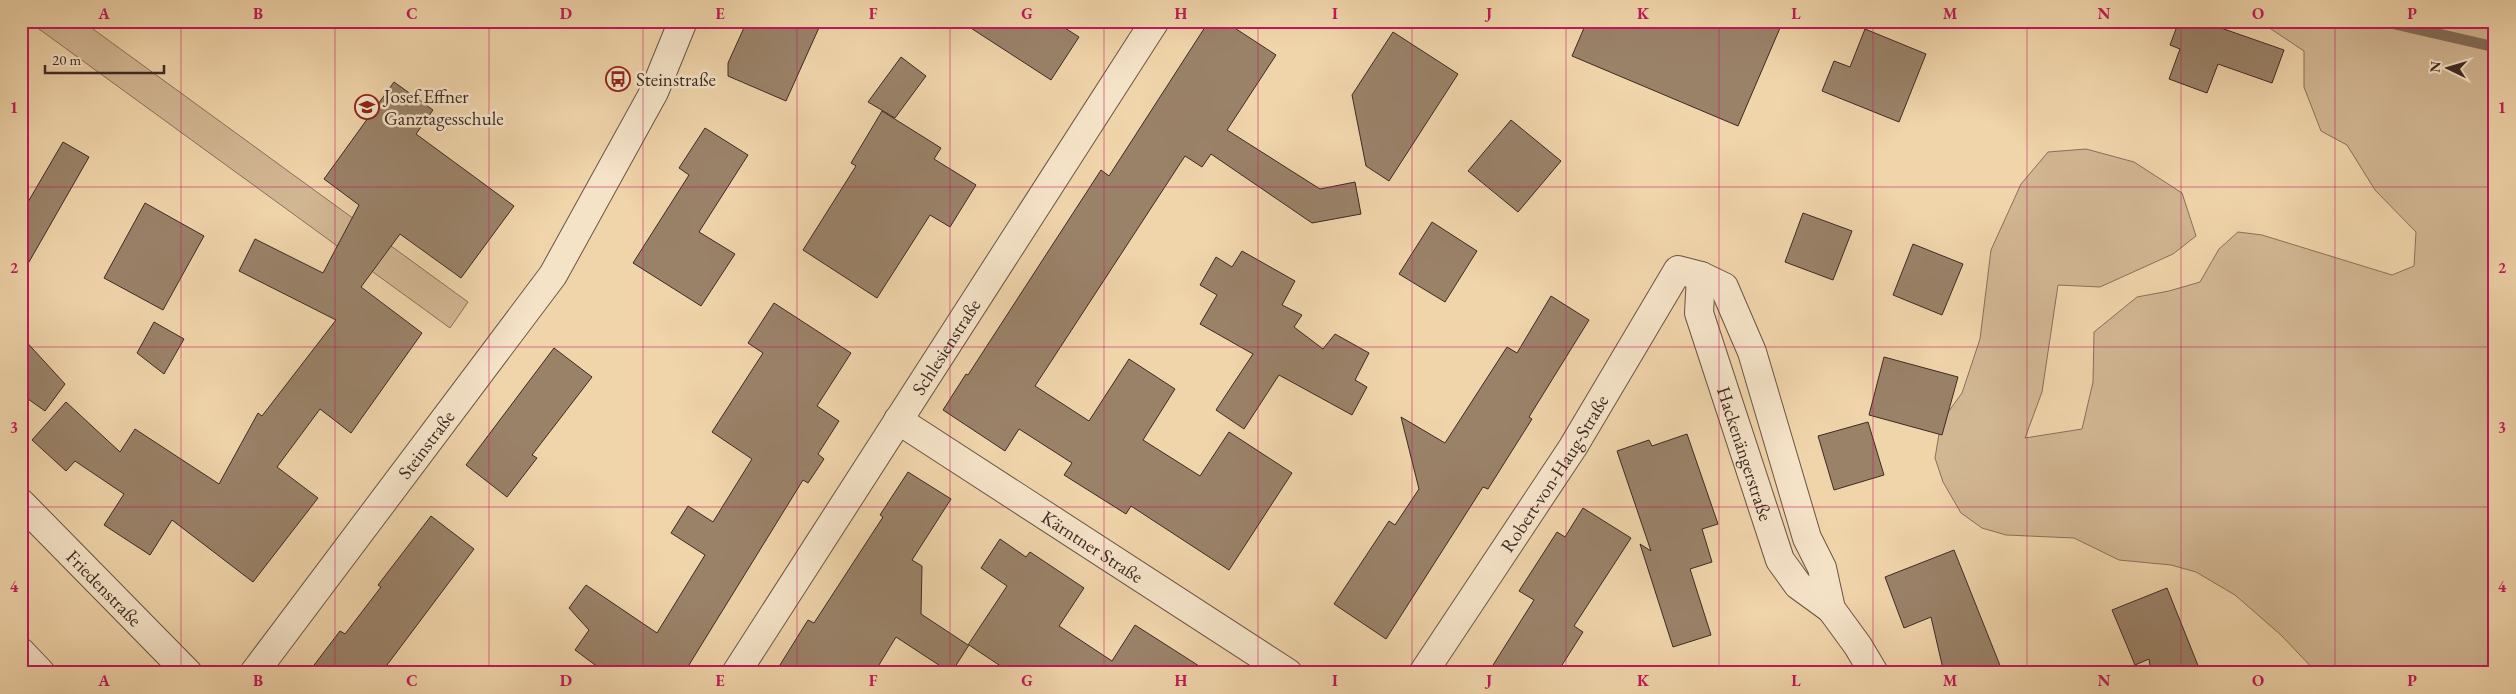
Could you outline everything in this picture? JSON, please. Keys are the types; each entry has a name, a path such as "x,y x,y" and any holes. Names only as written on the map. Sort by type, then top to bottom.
{"street":[{"name":"Steinstraße","path":"254,673 553,275 654,92 684,21"},
{"name":"Schlesienstraße","path":"736,673 1155,21"},
{"name":"Hackenängerstraße","path":"1689,273 1724,287 1752,352 1807,538 1822,568 1831,609"},
{"name":"Hackenängerstraße","path":"1689,273 1699,313 1780,560 1798,585 1831,609 1858,646 1874,673"},
{"name":"Robert-von-Haug-Straße","path":"1423,673 1689,273"},
{"name":"Kärntner Straße","path":"898,420 1288,673"},
{"name":"Friedenstraße","path":"21,504 188,673"},
{"path":"21,652 41,673"}],"shaded area":[{"path":"28,21 82,21 468,302 450,328"},
{"path":"2259,21 2495,22 2495,673 2317,673 2281,635 2235,595 2196,572 2171,565 2119,560 2074,538 2006,535 1982,528 1961,513 1943,482 1935,458 1941,422 1962,393 1980,339 1991,250 2021,184 2048,152 2086,149 2134,162 2182,193 2196,236 2173,254 2100,287 2058,285 2042,392 2025,438 2082,429 2093,382 2094,332 2137,297 2169,291 2200,282 2219,249 2238,232 2262,235 2392,275 2414,266 2416,232 2375,190 2347,145 2321,131 2304,87 2304,51"}],"building":[{"path":"747,21 822,21 786,101 728,76 728,63"},
{"path":"960,21 1054,21 1079,37 1051,80"},
{"path":"1209,21 1224,21 1276,55 1227,130 1320,189 1355,182 1361,214 1312,223 1211,154 1202,167 1185,156 1035,386 1089,421 1129,359 1175,389 1143,440 1200,476 1229,432 1292,473 1229,570 1131,506 1126,514 1064,475 1072,463 1019,429 1005,451 943,410 966,374 968,375 1101,170 1109,176"},
{"path":"1587,21 1783,21 1738,126 1572,56"},
{"path":"2179,21 2201,21 2284,50 2272,83 2218,64 2207,93 2169,79 2180,49 2170,45"},
{"path":"1865,29 1926,54 1899,122 1822,91 1834,61 1850,67"},
{"path":"1393,32 1458,74 1389,181 1366,166 1352,95"},
{"path":"901,57 926,76 895,118 868,102"},
{"path":"394,82 433,110 416,134 514,206 461,278 400,234 361,287 422,333 351,433 320,409 277,467 318,498 253,582 172,520 150,555 104,525 124,494 75,461 66,471 32,440 66,402 120,452 135,429 219,484 258,413 262,416 336,320 239,271 255,239 323,273 359,205 324,179"},
{"path":"882,111 941,148 934,159 976,185 950,227 930,215 877,298 803,250 856,166 851,163"},
{"path":"1511,120 1561,161 1518,212 1468,171"},
{"path":"705,128 748,155 699,232 735,254 701,306 633,263 689,175 679,168"},
{"path":"63,142 89,157 21,276 21,214"},
{"path":"145,203 204,236 163,310 104,278"},
{"path":"1803,213 1852,231 1833,280 1785,262"},
{"path":"1432,222 1477,251 1445,302 1399,274"},
{"path":"1913,244 1963,264 1942,315 1893,295"},
{"path":"1242,251 1295,281 1282,305 1302,315 1294,327 1323,349 1335,334 1369,353 1355,380 1367,387 1352,415 1279,375 1244,429 1216,410 1253,354 1200,324 1217,295 1200,285 1216,257 1232,267"},
{"path":"1551,296 1589,320 1529,417 1532,419 1488,489 1483,487 1386,639 1334,604 1389,521 1395,525 1419,489 1401,417 1445,443 1507,347 1517,353"},
{"path":"774,303 851,353 817,406 839,421 818,454 824,459 808,483 803,480 684,673 606,673 575,650 589,630 569,608 586,585 657,633 705,555 671,533 688,506 713,522 752,459 712,432 763,353 748,343"},
{"path":"154,322 184,339 164,374 137,353"},
{"path":"21,336 65,384 45,411 21,394"},
{"path":"554,348 592,377 532,455 537,458 507,497 466,465"},
{"path":"1884,357 1958,377 1942,435 1869,415"},
{"path":"1868,422 1884,475 1834,490 1818,436"},
{"path":"1687,434 1718,524 1702,529 1712,562 1690,569 1711,635 1673,647 1640,544 1651,551 1617,451 1649,440 1652,446"},
{"path":"908,472 951,499 912,560 922,566 921,614 968,645 1007,586 981,568 1000,539 1026,557 1030,552 1084,588 1059,626 1112,661 1135,625 1210,673 1011,673 969,645 951,673 896,637 874,673 775,673 808,620 814,623 883,517 880,515"},
{"path":"1583,508 1631,538 1574,626 1583,632 1557,673 1488,673 1534,600 1519,591 1557,532 1565,537"},
{"path":"431,516 474,549 381,673 308,673 340,631 345,634 381,587 378,585"},
{"path":"1954,550 2003,673 1944,673 1931,617 1904,628 1885,577"},
{"path":"2167,588 2201,673 2151,673 2149,659 2135,665 2112,610"}],"waterway":[{"path":"2382,21 2495,47"}],"place":[{"name":"Steinstraße","path":"618,79"},
{"name":"Josef Effner Ganztagesschule","path":"367,107"}]}
